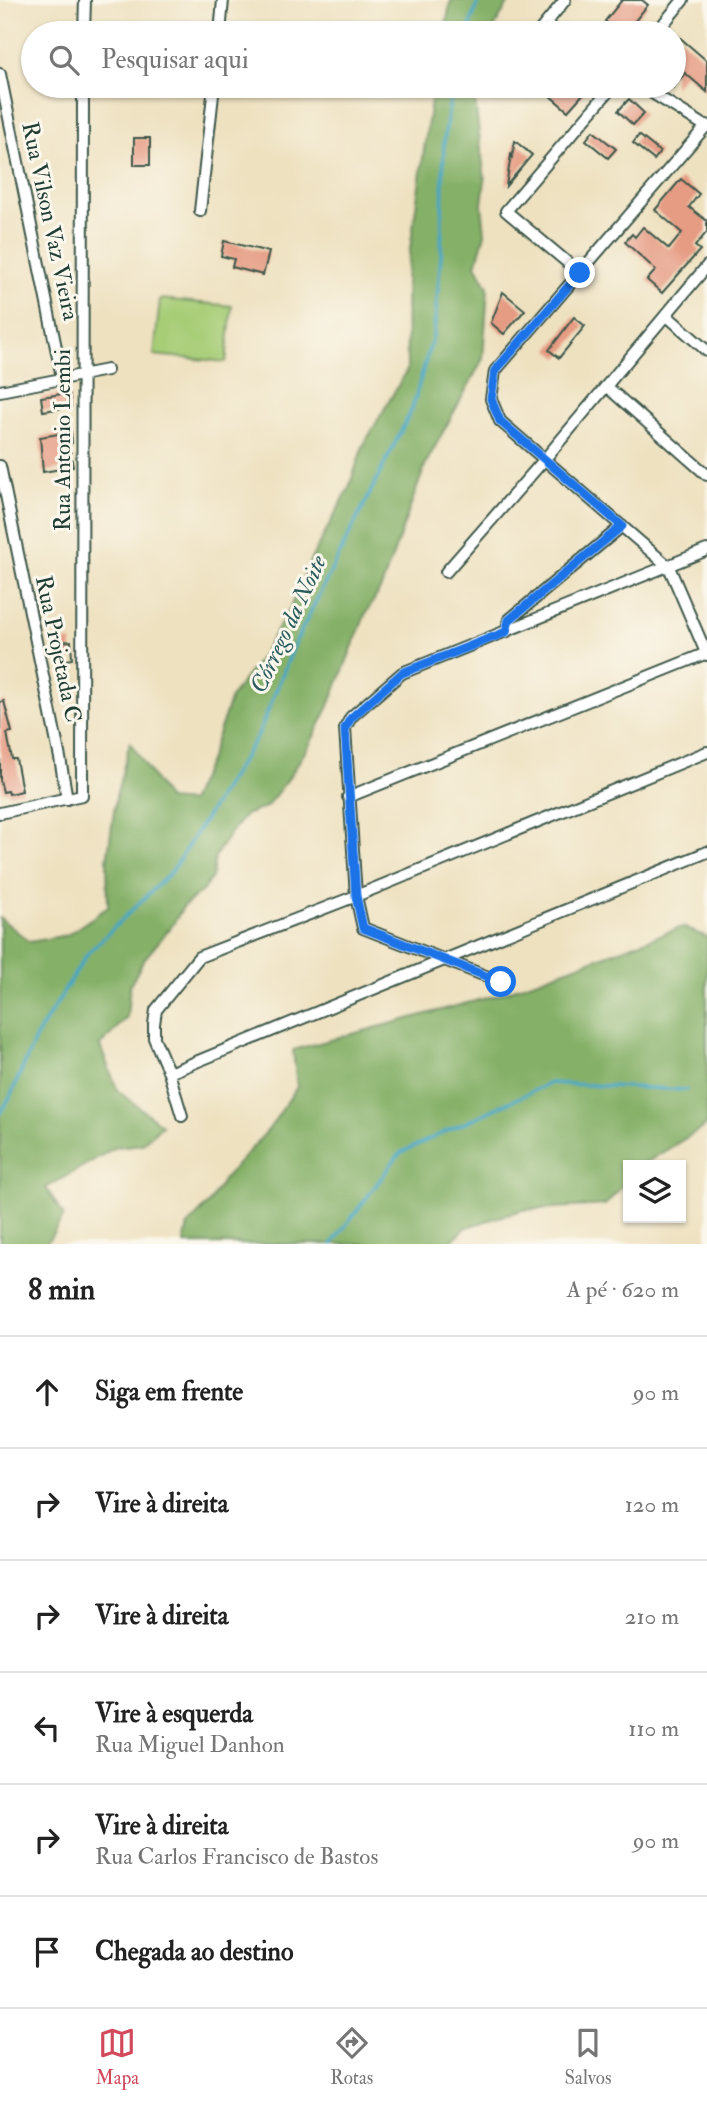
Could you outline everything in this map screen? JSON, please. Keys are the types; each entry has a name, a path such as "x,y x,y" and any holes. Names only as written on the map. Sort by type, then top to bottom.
{"street":[{"path":"84,21 85,0"},
{"path":"221,21 223,0"},
{"path":"548,21 565,0"},
{"path":"666,21 683,0"},
{"name":"Rua Vilson Vaz Vieira","path":"0,74 62,377"},
{"name":"Rua Antonio Lembi","path":"67,799 82,795 83,98"},
{"path":"200,211 213,98"},
{"path":"580,273 506,211 603,98"},
{"path":"348,797 707,654 669,567 500,421 491,399 495,371 707,126 661,98"},
{"path":"446,572 707,266"},
{"path":"666,316 707,351"},
{"path":"0,391 107,370"},
{"path":"606,386 707,475"},
{"name":"Rua Projetada C","path":"0,466 67,799"},
{"path":"506,632 509,620 622,526"},
{"path":"501,982 363,928 356,896 345,728 351,718 402,673 707,551"},
{"path":"182,1116 169,1073 154,1038 156,1010 199,957 356,896 707,752"},
{"path":"60,758 82,754"},
{"path":"0,813 67,799"},
{"path":"169,1073 707,852"}],"green space":[{"path":"451,0 510,0 498,21 447,21"},
{"path":"431,98 475,98 485,180 482,204 485,234 476,265 488,287 483,359 426,463 381,588 366,613 328,708 310,744 266,807 245,815 232,831 215,856 212,877 203,890 183,907 172,926 145,958 130,985 127,1017 100,1046 118,1091 162,1125 142,1144 116,1147 46,1188 64,1216 46,1244 0,1244 0,918 30,942 67,935 108,907 107,861 116,797 130,742 168,800 190,802 209,761 231,697 261,657 290,608 310,561 348,490 363,446 407,370 406,278"},
{"path":"160,299 232,306 226,362 154,355"},
{"path":"682,927 707,937 707,1125 650,1160 623,1160 623,1185 605,1205 521,1210 464,1228 449,1244 184,1244 188,1225 209,1203 224,1179 269,1129 297,1087 293,1050 497,995"}],"building":[{"path":"622,0 642,0 648,5 635,21 605,21"},
{"path":"686,43 707,61 707,92 686,74"},
{"path":"553,98 580,98 568,111"},
{"path":"629,99 644,113 633,125 618,111"},
{"path":"593,131 616,149 608,158 586,140"},
{"path":"639,135 660,152 654,160 633,143"},
{"path":"134,138 150,138 150,165 134,165"},
{"path":"515,141 532,155 506,186 511,155 512,157"},
{"path":"681,179 699,194 689,207 707,221 707,232 695,246 700,250 662,293 647,280 656,270 625,242 632,234 635,237 643,227 669,249 682,233 655,210"},
{"path":"224,241 269,252 263,275 232,267 234,259 221,256"},
{"path":"503,292 525,310 504,334 491,323"},
{"path":"574,317 585,326 559,358 549,350"},
{"path":"69,393 71,407 43,411 41,397"},
{"path":"71,432 72,443 69,444 73,467 43,472 40,437"},
{"path":"71,641 72,659 59,661 56,642"},
{"path":"4,701 12,732 7,733 12,759 16,759 22,791 9,794 8,791 3,792 0,780 0,702"}],"waterway":[{"name":"Córrego da Noite","path":"471,21 479,0"},
{"name":"Córrego da Noite","path":"0,1114 36,1037 87,954 172,871 258,735 296,641 412,409 434,332 441,256 444,141 450,98"},
{"path":"332,1244 400,1153 550,1083 687,1090"}],"route":[{"path":"501,982 363,928 356,896 345,728 351,718 402,673 506,632 509,620 622,526 500,421 491,399 495,371 580,273"}]}
